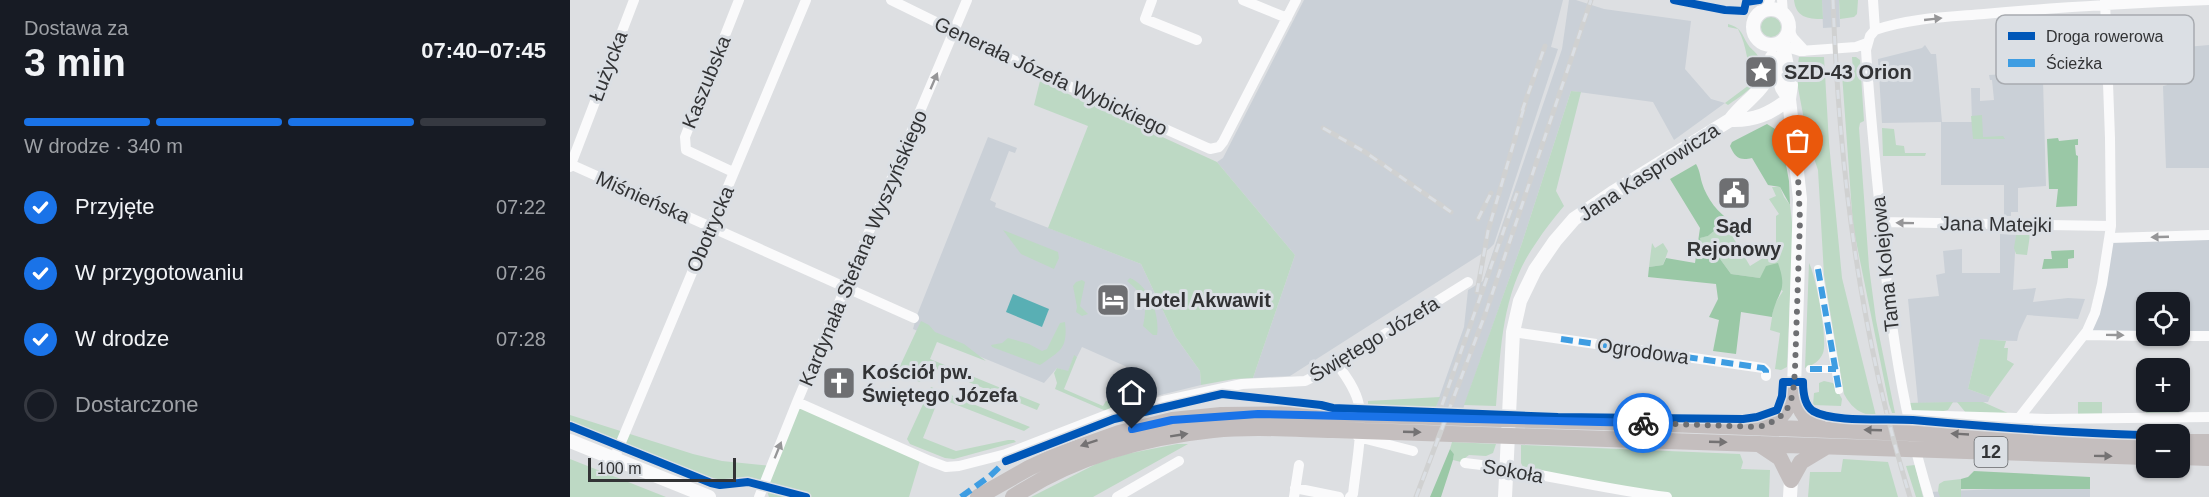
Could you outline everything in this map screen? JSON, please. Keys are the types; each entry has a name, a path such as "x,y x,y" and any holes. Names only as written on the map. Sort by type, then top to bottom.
{"main road":[{"path":"1794,388 1799,406 1806,418 1817,427 1825,429"},
{"path":"1791,489 1780,458 1759,435 1785,412 1794,388"},
{"name":"12","path":"978,497 1008,479 1057,455 1119,433 1163,422 1221,415 1333,422 1759,435 1825,429 2060,447 2136,456"},
{"name":"12","path":"1013,497 1038,482 1122,447 1176,435 1215,430 1333,422"},
{"name":"12","path":"1759,435 1827,446 2060,447 2136,443"},
{"path":"2190,442 2209,442"},
{"path":"1791,489 1802,462 1827,446"},
{"path":"2190,457 2209,458"}],"street":[{"name":"Łużycka","path":"570,165 634,0"},
{"name":"Kaszubska","path":"733,172 686,150 685,137 739,0"},
{"name":"Obotrycka","path":"614,459 806,0"},
{"name":"Generała Józefa Wybickiego","path":"891,0 955,33 1213,149 1219,147 1223,142 1287,18"},
{"name":"Kardynała Stefana Wyszyńskiego","path":"759,497 967,0"},
{"path":"1152,0 1145,19 1197,40"},
{"path":"1243,0 1287,18 1296,0"},
{"path":"1786,36 1796,51 1856,47 1867,44 1875,30 1873,0"},
{"path":"1875,30 1930,19 2105,2 2209,0"},
{"path":"1788,99 1791,85 1786,36 1787,20 1782,7 1771,9 1768,5 1757,16 1752,26 1755,36 1764,44 1772,57 1788,99 1800,199 1794,388"},
{"path":"1764,44 1773,45 1786,36"},
{"name":"Tama Kolejowa","path":"1867,44 1881,222 1895,351 1918,461 1929,497"},
{"name":"Jana Kasprowicza","path":"1505,497 1513,332 1520,301 1535,270 1574,219 1730,120 1739,108 1758,93 1771,73 1772,57"},
{"path":"2019,418 2084,335 2097,307 2111,226 2108,84"},
{"path":"1758,93 1778,94 1788,99"},
{"name":"Jana Kasprowicza","path":"1730,120 1747,121 1770,113 1788,99"},
{"path":"1770,113 1793,132"},
{"name":"Miśnieńska","path":"570,165 914,318"},
{"name":"Jana Matejki","path":"1881,222 2111,226"},
{"path":"2110,238 2209,236"},
{"path":"1818,269 1839,390"},
{"name":"Świętego Józefa","path":"797,402 930,461 946,467 959,466 1006,454 1117,411 1242,384 1305,381 1337,364 1468,282"},
{"name":"Ogrodowa","path":"1513,332 1763,368 1766,370 1766,376"},
{"path":"2084,335 2136,336"},
{"path":"2190,336 2209,336"},
{"path":"1337,364 1353,389 1359,405 1353,494 1350,497"},
{"path":"1810,369 1836,369"},
{"path":"1908,415 2019,418 2209,417"},
{"path":"1358,437 1413,451"},
{"path":"570,441 708,497"},
{"path":"1117,497 1179,460"},
{"name":"Sokoła","path":"1466,463 1508,468 1667,497"},
{"path":"1299,465 1294,492 1339,497"}],"shaded area":[{"path":"1304,0 1563,0 1551,47 1558,49 1494,244 1290,376 1253,378 1295,255 1217,162 1223,158"},
{"path":"1569,0 1604,9 1691,21 1685,69 1711,99 1725,103 1674,140 1653,102 1571,91 1522,243 1463,409 1435,409 1464,327 1468,290 1483,281 1562,49"},
{"path":"1822,0 1839,0 1840,27 1823,28"},
{"path":"1925,45 1931,54 1936,54 1942,122 1972,122 1971,88 1980,88 1980,101 1994,100 1992,80 1989,75 1996,75 1996,84 2043,84 2046,186 2018,188 2018,212 2011,212 2011,216 2004,216 2004,185 1941,185 1941,122 1882,123 1878,59 1922,48"},
{"path":"2209,45 2209,168 2166,168 2163,86 2194,84 2194,46"},
{"path":"988,137 1017,148 1015,153 1009,151 990,200 996,203 995,207 1141,264 1175,336 1200,371 1201,385 1148,398 1153,383 1141,379 1143,374 1082,347 1077,357 1074,356 1068,372 1057,368 1044,383 913,329"},
{"path":"2000,234 2016,235 2013,290 2036,288 2033,302 2068,298 2085,299 2078,319 2027,315 2017,341 1980,340 1968,389 1990,397 1988,402 1918,403 1908,299 1939,296 1936,275 1945,273 1943,251 1962,249 1962,273 2000,273"},
{"path":"2209,235 2209,336 2190,336 2190,292 2136,292 2136,336 2084,335 2110,238"},
{"path":"2019,488 2090,489 2090,497 1929,497 1928,492"}],"green space":[{"path":"1794,0 1822,0 1823,19 1803,16 1797,10"},
{"path":"1839,0 1858,0 1857,14 1854,17 1840,19"},
{"path":"1771,17 1778,20 1781,27 1778,34 1771,37 1764,34 1761,27 1764,20"},
{"path":"1738,29 1758,56 1761,73 1753,85 1728,105 1725,103 1749,85 1745,49"},
{"path":"1799,57 1824,57 1829,143 1842,278 1876,416 1857,410 1844,394 1824,275 1818,170 1808,141 1796,77"},
{"path":"1852,57 1860,60 1864,121 1860,123 1859,128 1869,267 1876,320 1895,413 1892,413 1889,404 1853,226 1842,74 1853,73"},
{"path":"1040,81 1217,162 1295,255 1253,378 1201,385 1200,371 1175,336 1141,264 1048,228 1088,126 1034,105"},
{"path":"1571,91 1581,92 1556,191 1564,206 1524,262 1509,301 1499,363 1496,406 1464,405 1522,243"},
{"path":"1982,115 1983,137 2003,136 2005,139 1973,139 1971,116"},
{"path":"1767,124 1780,132 1789,181 1790,205 1780,187 1768,185 1752,158 1738,157 1730,146 1732,142"},
{"path":"1882,128 1894,129 1896,145 1904,146 1905,153 1926,153 1925,156 1883,156"},
{"path":"2058,138 2059,141 2078,139 2078,145 2075,145 2078,156 2077,206 2056,207 2058,189 2049,189 2047,139"},
{"path":"1696,164 1710,200 1732,222 1729,224 1720,220 1720,226 1708,236 1700,238 1701,246 1715,252 1731,274 1760,278 1766,266 1778,263 1781,273 1781,292 1772,317 1741,312 1736,354 1713,351 1719,320 1709,317 1718,299 1716,284 1648,277 1649,267 1663,265 1666,258 1695,263 1700,228 1670,179"},
{"path":"1772,187 1780,187 1790,205 1793,231 1787,367 1781,370 1775,369 1780,333 1770,330 1774,305 1783,291 1760,278 1731,274 1715,252 1701,247 1699,238 1708,236 1720,226 1720,220 1729,224 1732,222 1737,230 1731,234 1750,266 1776,250 1776,216 1779,214 1769,199 1776,196"},
{"path":"1003,230 1058,252 1059,258 1054,269 1021,254"},
{"path":"2016,235 2030,235 2027,255 2016,254 2014,248"},
{"path":"1652,243 1655,248 1663,243 1668,251 1663,265 1649,267"},
{"path":"2074,250 2074,258 2068,259 2068,268 2042,269 2044,259 2052,259 2051,251"},
{"path":"1809,263 1820,308 1824,346 1820,358 1805,368"},
{"path":"1130,278 1143,288 1152,302 1157,319 1157,335 1153,335 1143,326 1145,305 1141,295 1127,281"},
{"path":"1082,280 1085,282 1080,306 1088,314 1082,316 1076,312 1073,286"},
{"path":"921,321 935,332 964,344 986,361 937,342 930,359 1040,404 1037,410 927,365 920,382 900,375 899,368"},
{"path":"1065,322 1064,344 1040,365 991,345 1002,343 1008,338 1029,344 1042,351 1047,349 1060,323"},
{"path":"1980,339 2006,341 2004,348 2008,348 2007,360 2014,364 1990,397 1968,389"},
{"path":"1074,355 1077,357 1064,389 1103,406 1106,401 1125,403 1106,411 1055,389 1057,383 1054,373 1057,368 1068,371"},
{"path":"1824,381 1833,383 1842,399 1841,406 1813,405 1814,393 1819,392 1819,383"},
{"path":"931,387 1030,427 1024,431 939,398 923,438 956,451 1008,440 1016,442 954,459 945,458 910,444 907,439"},
{"path":"1440,397 1435,409 1368,407 1368,401"},
{"path":"797,402 921,457 909,497 769,497 765,485 748,482 720,485 711,483 570,425 570,415 693,454 722,461 771,466"},
{"path":"1953,402 1948,410 1938,412 1906,410 1905,403"},
{"path":"1957,402 1983,402 2019,418 1966,413"},
{"path":"2078,402 2102,402 2102,414 2078,414"},
{"path":"2146,412 2179,412 2179,413 2146,414"},
{"path":"1452,442 1496,444 1493,453 1486,456 1469,455 1465,458 1465,463 1453,460 1454,454 1450,449"},
{"path":"1188,444 1093,497 1031,497 1098,463 1126,454"},
{"path":"1521,445 1740,454 1743,462 1741,469 1770,470 1769,497 1667,497 1524,469 1521,463"},
{"path":"1450,449 1454,454 1453,460 1441,497 1430,497"},
{"path":"570,459 666,497 570,497"},
{"path":"1843,459 1888,462 1898,497 1808,497 1810,472 1841,472"},
{"path":"1915,465 1923,497 1916,497 1906,466"},
{"path":"1974,471 2090,477 2090,489 1961,489 1961,479 1968,477"},
{"path":"1961,479 1961,497 1940,497 1939,484 1944,481"}],"water":[{"path":"1013,294 1049,309 1042,327 1006,312"}],"railway":[{"path":"1416,497 1486,312 1591,0"},
{"path":"1833,0 1841,126 1855,251 1878,374 1910,497"},
{"path":"1522,111 1545,46"},
{"path":"1477,292 1488,231 1525,104"},
{"path":"1323,128 1365,152 1451,212"},
{"path":"1478,219 1491,193"},
{"path":"1442,405 1517,193"}],"marked path":[{"path":"1818,269 1839,390"},
{"path":"1561,339 1763,368 1766,376"},
{"path":"1810,369 1836,369"},
{"path":"961,497 990,476 1006,461 1006,457"}],"cycle path":[{"path":"1674,0 1725,10 1744,11 1746,2 1759,0"},
{"path":"1006,461 1114,419 1222,394 1333,408 1558,417 1743,419 1777,410 1782,396 1783,382 1803,382 1805,398 1810,408 1822,415 1834,417 2136,435"},
{"path":"570,426 711,483 720,485 748,482 806,497"}],"way so far":[{"path":"1643,423 1759,427 1774,422 1788,408 1794,388 1795,369 1800,220 1798,177"}],"place":[{"name":"SZD-43 Orion","path":"1761,72"},
{"name":"Sąd Rejonowy","path":"1734,193"},
{"name":"Hotel Akwawit","path":"1113,300"},
{"name":"Kościół pw. Świętego Józefa","path":"839,383"}],"route":[{"path":"1132,429 1172,420 1258,414 1643,423"}]}
